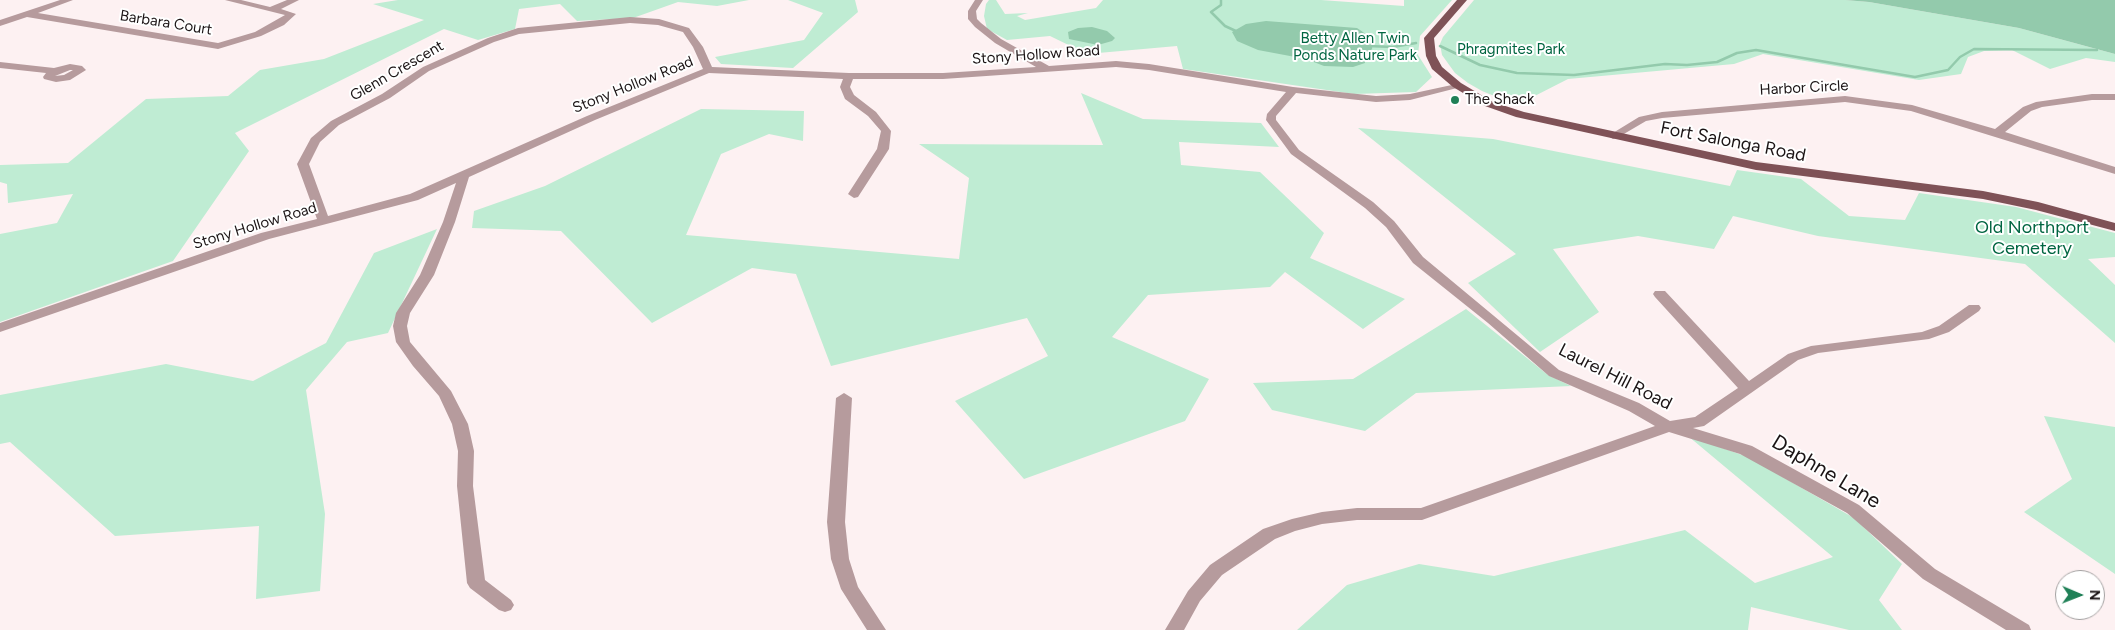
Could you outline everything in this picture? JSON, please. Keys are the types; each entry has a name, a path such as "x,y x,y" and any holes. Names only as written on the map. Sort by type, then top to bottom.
{"main road":[{"name":"Fort Salonga Road","path":"1462,0 1430,38 1431,56 1438,68 1457,85 1489,104 1520,115 1756,166 1983,195 2038,206 2115,227"}],"street":[{"path":"0,23 69,0"},
{"name":"Barbara Court","path":"26,14 218,46 258,34 281,23 292,14 229,0"},
{"path":"272,9 295,0"},
{"path":"979,0 972,11 973,19 978,25 998,41 1048,69"},
{"name":"Glenn Crescent","path":"324,220 303,164 315,140 335,124 386,96 426,69 491,40 518,32 556,26 630,20 659,22 686,30 698,46 708,70"},
{"name":"Stony Hollow Road","path":"0,328 265,236 414,197 591,118 708,70 849,76 943,76 1116,64 1149,67 1293,90 1376,99 1410,97 1457,85"},
{"path":"0,65 54,71"},
{"path":"849,76 845,87 849,97 872,114 886,131 883,148 854,194"},
{"name":"Laurel Hill Road","path":"1293,90 1271,116 1270,120 1295,152 1368,205 1390,224 1418,260 1493,320 1554,373 1634,407 1668,427"},
{"path":"1997,133 2027,109 2040,104 2092,97 2115,97"},
{"name":"Harbor Circle","path":"1613,136 1643,119 1662,115 1845,100 1912,108 2115,171"},
{"path":"464,175 449,222 426,275 402,313 400,326 403,342 418,363 446,394 460,424 466,451 465,486 476,582 506,605"},
{"path":"1660,294 1748,389"},
{"path":"1668,427 1699,422 1793,357 1816,349 1924,336 1944,329 1974,308"},
{"path":"844,398 836,522 840,558 850,589 877,630"},
{"name":"Laurel Hill Road","path":"1174,630 1194,596 1216,570 1269,534 1292,525 1322,518 1357,514 1422,514 1668,427"},
{"name":"Daphne Lane","path":"1668,427 1711,438 1746,450 1853,509 1929,574 2022,630"}],"green space":[{"path":"398,0 749,0 717,6 678,2 633,18 577,21 560,4 519,9 515,29 478,40 444,29 235,133 249,151 173,261 0,322 0,234 57,223 73,194 8,203 7,184 0,182 0,165 68,163 146,99 228,96 260,70 324,59 424,20 373,4"},
{"path":"788,0 855,0 858,12 793,68 721,64 715,57 804,40 823,13"},
{"name":"Betty Allen Twin Ponds Nature Park","path":"989,0 996,0 1005,14 1028,13 1017,16 1025,20 1096,8 1103,0 1321,0 1404,6 1404,0 1452,0 1420,36 1418,55 1432,77 1416,92 1354,94 1183,69 1177,46 1087,54 1050,36 1007,40 987,29 984,16 986,4"},
{"name":"Phragmites Park","path":"1474,0 1845,0 1869,2 2019,28 2115,54 2115,62 2086,58 2050,69 2012,50 1984,51 1968,57 1961,74 1919,80 1763,54 1734,64 1568,79 1517,105 1482,91 1468,83 1455,73 1442,55 1440,44 1443,37"},
{"path":"1081,93 1143,119 1261,123 1279,147 1179,142 1181,165 1260,172 1324,233 1310,258 1405,299 1363,329 1285,272 1270,287 1148,295 1112,337 1209,379 1185,421 1024,479 955,401 1048,356 1027,318 831,366 796,274 752,268 652,323 561,231 472,228 474,211 545,186 701,109 804,111 803,141 769,134 721,154 686,235 959,259 969,178 919,144 1103,145"},
{"name":"Old Northport Cemetery","path":"1358,128 1493,139 1730,186 1737,170 1801,179 1849,216 1905,220 1919,193 2016,207 2115,233 2115,257 2088,259 2115,285 2115,343 2025,264 1818,236 1733,216 1714,249 1638,236 1553,249 1599,312 1540,352 1468,283 1516,254"},
{"path":"437,229 388,333 347,342 306,390 325,514 320,591 256,599 259,526 115,536 10,442 0,444 0,395 166,364 253,381 326,343 374,253"},
{"path":"1466,309 1548,375 1571,386 1416,393 1365,431 1272,410 1253,383 1353,379"},
{"path":"2044,416 2115,427 2115,574 2024,512 2072,479"},
{"path":"1688,436 1748,457 1854,518 1902,564 1879,600 1902,630 1849,630 1751,607 1748,630 1297,630 1347,585 1419,564 1494,576 1685,530 1755,583 1833,557"}],"shaded area":[{"path":"1845,0 2115,0 2115,54 2019,28 1869,2"},
{"path":"1266,21 1357,28 1373,39 1372,49 1365,57 1365,63 1353,67 1324,66 1306,59 1258,50 1237,41 1232,32 1246,24"},
{"path":"1092,27 1107,31 1115,38 1112,41 1098,45 1069,39 1068,32 1078,28"}],"waterway":[{"path":"1221,0 1221,5 1211,12 1225,26 1238,32"},
{"path":"1368,46 1393,47 1416,43"},
{"path":"1440,46 1480,65 1517,73 1574,75 1665,64 1687,65 1717,62 1737,53 1756,50 1915,77 1948,70 1960,57 1974,49 2097,50"}],"place":[{"name":"The Shack","path":"1455,100"}]}
